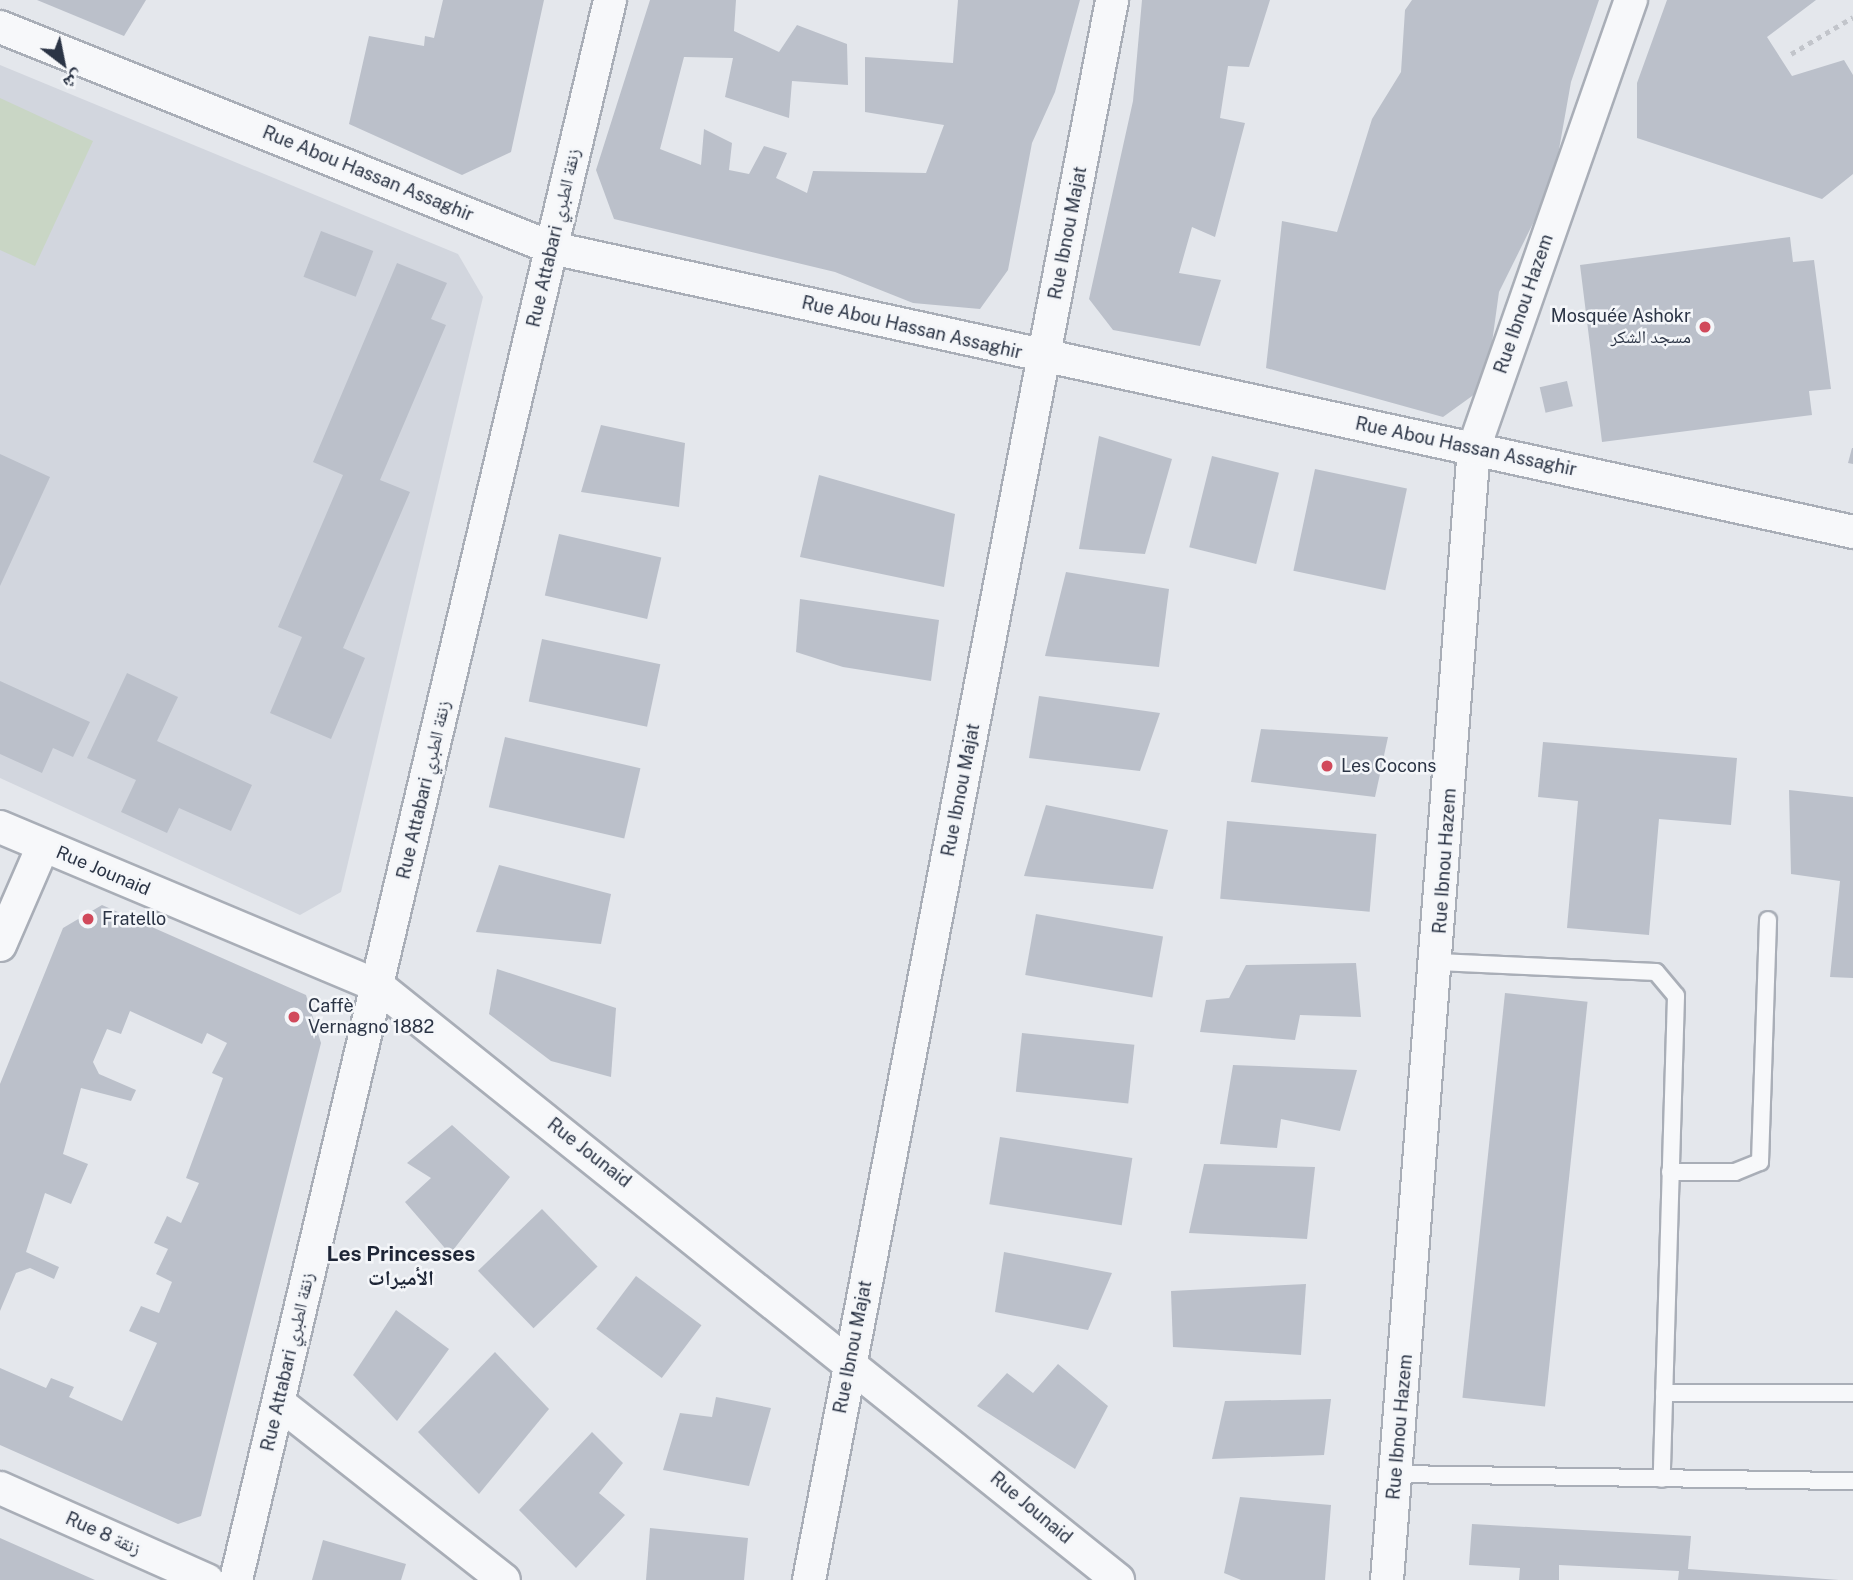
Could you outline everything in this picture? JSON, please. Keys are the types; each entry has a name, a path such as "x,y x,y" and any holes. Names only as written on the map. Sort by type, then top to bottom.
{"street":[{"name":"Rue Attabari زنقة الطبري","path":"236,1580 610,0"},
{"name":"Rue Ibnou Majat","path":"809,1580 1112,0"},
{"name":"Rue Ibnou Hazem","path":"1387,1580 1438,962 1474,448 1631,0"},
{"name":"Rue Abou Hassan Assaghir","path":"0,27 552,248 1045,358 1474,448 1853,532"},
{"name":"Rue Jounaid","path":"0,827 378,986 850,1359 1118,1580"},
{"path":"0,945 43,846"},
{"path":"279,1403 504,1580"},
{"name":"Rue 8 زنقة","path":"0,1488 207,1580"}],"lane":[{"path":"1670,1172 1735,1172 1760,1162 1768,920"},
{"path":"1438,962 1637,970 1669,981 1676,996 1662,1479"},
{"path":"1664,1393 1853,1393"},
{"path":"1396,1474 1853,1481"}],"path":[{"path":"1791,54 1853,17"}],"shaded area":[{"path":"0,65 458,254 483,297 341,892 300,915 0,778"}],"green space":[{"path":"0,98 93,141 35,266 0,250"}],"building":[{"path":"37,0 146,0 124,36"},
{"path":"443,0 544,0 511,152 462,175 349,124 369,36 424,46 425,36 434,38"},
{"path":"650,0 736,0 734,31 779,52 797,25 847,44 848,85 792,81 789,118 725,97 733,58 684,57 660,149 701,165 704,129 732,143 729,170 749,174 764,146 787,153 776,178 807,193 813,171 926,173 944,125 865,112 865,57 953,63 958,0 1080,0 1055,92 1032,143 1008,270 980,309 913,303 835,272 614,219 596,170"},
{"path":"1142,0 1270,0 1249,67 1228,66 1220,118 1245,123 1215,237 1192,227 1179,273 1221,280 1200,346 1113,330 1089,299 1133,101"},
{"path":"1412,0 1599,0 1571,82 1553,183 1499,292 1486,386 1443,417 1266,368 1282,221 1337,232 1372,119 1401,72 1405,10"},
{"path":"1667,0 1816,0 1767,37 1792,76 1844,60 1853,75 1853,174 1822,199 1637,138 1637,83"},
{"path":"321,231 373,251 356,297 303,277"},
{"name":"Mosquée Ashokr مسجد الشكر","path":"1790,237 1793,262 1814,260 1831,389 1809,391 1812,415 1602,442 1580,265"},
{"path":"397,263 447,283 431,319 446,325 380,480 410,492 343,648 365,658 331,739 270,713 302,637 278,627 343,475 313,462"},
{"path":"1567,381 1573,406 1546,413 1540,387"},
{"path":"601,425 685,443 679,507 581,492"},
{"path":"1099,436 1172,459 1145,554 1079,549"},
{"path":"1853,448 1853,464 1848,463"},
{"path":"0,454 50,477 0,586"},
{"path":"1212,456 1279,473 1256,564 1189,547"},
{"path":"1315,469 1407,489 1385,590 1293,571"},
{"path":"819,475 955,514 944,587 800,557"},
{"path":"559,534 661,558 647,619 545,595"},
{"path":"1066,572 1169,589 1159,667 1045,656"},
{"path":"800,599 939,620 931,681 843,667 796,652"},
{"path":"542,639 660,664 647,727 529,702"},
{"path":"127,673 178,697 157,741 252,785 231,831 179,808 167,833 121,812 136,780 87,758"},
{"path":"0,681 90,722 73,757 53,748 42,773 0,754"},
{"path":"1039,696 1160,713 1140,771 1029,758"},
{"path":"1261,729 1388,737 1375,797 1251,782"},
{"path":"505,737 640,768 624,838 489,807"},
{"path":"1543,742 1737,758 1731,825 1659,819 1649,935 1567,928 1578,801 1538,797"},
{"path":"1789,790 1853,797 1853,978 1830,977 1840,881 1791,874"},
{"path":"1046,805 1168,830 1153,889 1024,876"},
{"path":"1227,821 1376,834 1370,912 1220,899"},
{"path":"499,865 611,894 601,944 476,932"},
{"path":"102,905 306,995 321,1043 201,1516 178,1524 0,1445 0,1368 46,1388 51,1378 74,1387 69,1397 122,1421 157,1343 129,1331 141,1306 159,1313 172,1282 156,1274 168,1249 154,1243 167,1216 181,1223 199,1183 186,1178 223,1078 212,1073 227,1043 207,1033 202,1044 130,1011 121,1034 107,1029 93,1062 99,1074 136,1090 131,1101 81,1088 63,1154 88,1164 71,1204 45,1193 26,1252 59,1267 54,1279 30,1268 16,1273 0,1311 0,1084 63,928"},
{"path":"1036,914 1163,936 1152,997 1025,975"},
{"path":"1356,963 1361,1017 1300,1015 1295,1040 1200,1032 1206,1000 1229,998 1246,965"},
{"path":"497,969 616,1008 611,1077 551,1061 489,1014"},
{"path":"1505,993 1588,1002 1545,1406 1462,1398"},
{"path":"1022,1033 1134,1045 1128,1103 1016,1092"},
{"path":"1233,1065 1357,1070 1340,1131 1281,1119 1277,1148 1220,1144"},
{"path":"452,1125 510,1177 450,1254 405,1202 431,1178 407,1163"},
{"path":"1000,1137 1132,1158 1122,1225 989,1204"},
{"path":"1204,1164 1315,1167 1307,1239 1189,1233"},
{"path":"542,1209 598,1267 534,1328 478,1271"},
{"path":"1004,1252 1112,1273 1088,1330 995,1312"},
{"path":"636,1276 701,1325 662,1378 596,1329"},
{"path":"1306,1284 1301,1355 1173,1347 1171,1291"},
{"path":"396,1310 449,1349 397,1421 353,1375"},
{"path":"495,1352 549,1409 479,1494 418,1432"},
{"path":"1058,1364 1108,1406 1075,1469 977,1406 1007,1373 1033,1393"},
{"path":"716,1397 771,1408 749,1486 663,1470 680,1413 712,1417"},
{"path":"1331,1399 1324,1455 1212,1459 1225,1401"},
{"path":"592,1432 623,1463 599,1493 625,1515 576,1568 519,1510"},
{"path":"1240,1497 1331,1505 1325,1580 1241,1580 1224,1573"},
{"path":"1472,1524 1691,1536 1688,1569 1839,1580 1678,1580 1679,1571 1559,1565 1559,1580 1519,1580 1520,1568 1469,1565"},
{"path":"650,1528 748,1538 744,1580 646,1580"},
{"path":"0,1538 70,1569 95,1580 0,1580"},
{"path":"323,1540 406,1564 401,1580 312,1580"}],"place":[{"name":"Mosquée Ashokr مسجد الشكر","path":"1705,327"},
{"name":"Les Cocons","path":"1327,766"},
{"name":"Fratello","path":"88,919"},
{"name":"Caffè Vernagno 1882","path":"294,1017"}],"district":[{"name":"Les Princesses الأميرات","path":"401,1266"}]}
